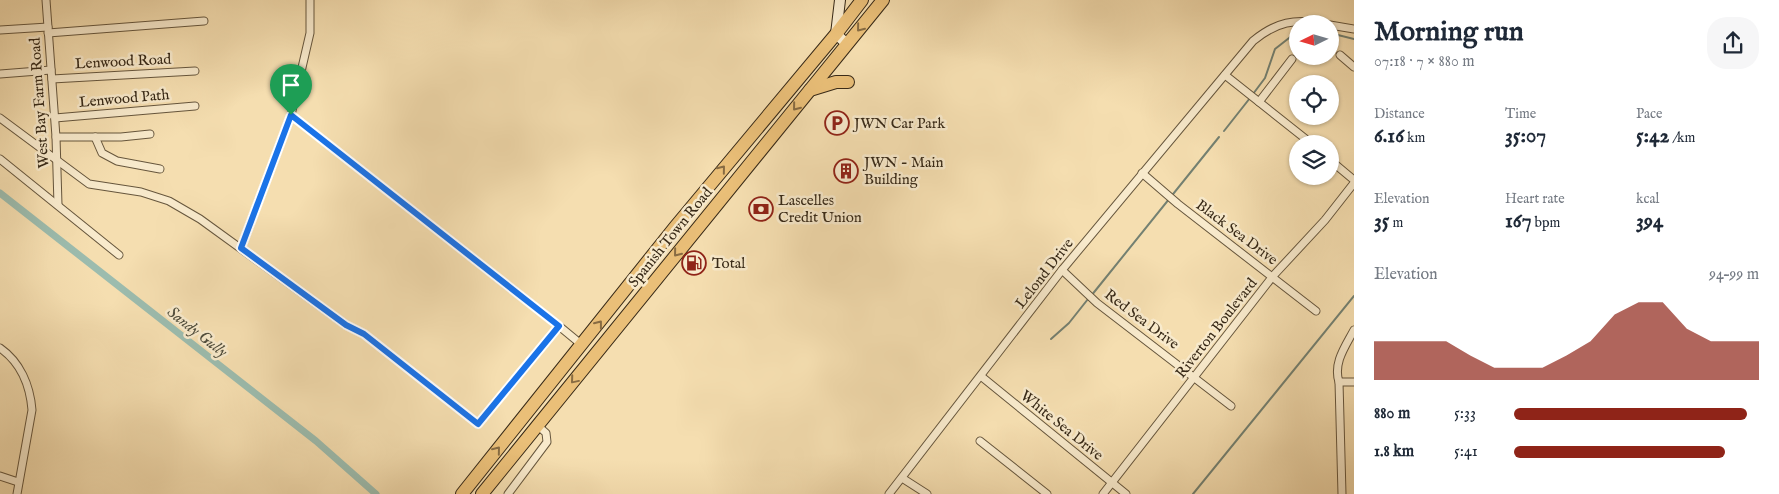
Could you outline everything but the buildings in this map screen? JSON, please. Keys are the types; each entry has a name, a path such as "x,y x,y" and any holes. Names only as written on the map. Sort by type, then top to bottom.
{"highway":[{"name":"Spanish Town Road","path":"465,491 675,227 836,34 862,0"},
{"name":"Spanish Town Road","path":"482,494 883,0"},
{"path":"809,91 836,82 848,82"},
{"path":"675,227 689,238"}],"street":[{"name":"West Bay Farm Road","path":"46,0 58,159 58,205"},
{"path":"241,248 291,115 310,33 310,0"},
{"path":"840,0 836,34 847,44"},
{"path":"0,30 48,30 204,21"},
{"name":"Lelond Drive","path":"890,494 982,377 1062,270 1253,40 1274,25 1289,22"},
{"path":"1339,26 1354,29"},
{"path":"1340,55 1354,67"},
{"path":"1259,102 1289,63"},
{"path":"0,74 51,70"},
{"name":"Lenwood Road","path":"52,79 195,71"},
{"path":"1225,75 1301,135"},
{"name":"Lenwood Path","path":"55,118 195,106"},
{"path":"291,115 582,345"},
{"path":"0,118 58,159 89,184 141,192 169,201 200,219 346,325 364,334 478,424 559,326"},
{"path":"56,137 150,134"},
{"path":"95,137 102,153 117,161 160,169"},
{"path":"0,159 119,255"},
{"path":"1339,168 1354,182"},
{"name":"Black Sea Drive","path":"1142,173 1176,202 1316,311"},
{"name":"Riverton Boulevard","path":"1103,494 1273,276 1324,220 1354,182"},
{"name":"Red Sea Drive","path":"1062,270 1087,295 1231,406"},
{"path":"1342,494 1339,382 1336,371 1340,356 1354,330"},
{"path":"0,348 17,365 25,379 31,399 32,410 16,494"},
{"name":"White Sea Drive","path":"982,377 1126,494"},
{"path":"1339,382 1354,382"},
{"path":"508,494 547,442 546,433 537,425"},
{"path":"980,441 1047,494"},
{"path":"0,476 18,482"},
{"path":"902,478 928,494"}],"waterway":[{"path":"1339,35 1354,39"},
{"path":"1253,94 1265,78 1275,49 1289,38"},
{"path":"1224,131 1250,98"},
{"path":"1091,296 1219,137"},
{"name":"Sandy Gully","path":"0,193 316,441 376,494"},
{"path":"1193,494 1354,296"},
{"path":"1051,339 1069,323 1088,299"}],"place":[{"name":"JWN Car Park","path":"837,123"},
{"name":"JWN - Main Building","path":"846,171"},
{"name":"Lascelles Credit Union","path":"761,209"},
{"name":"Total","path":"694,263"}],"route":[{"path":"291,115 559,326 478,424 364,334 346,325 241,248 291,115"}]}
